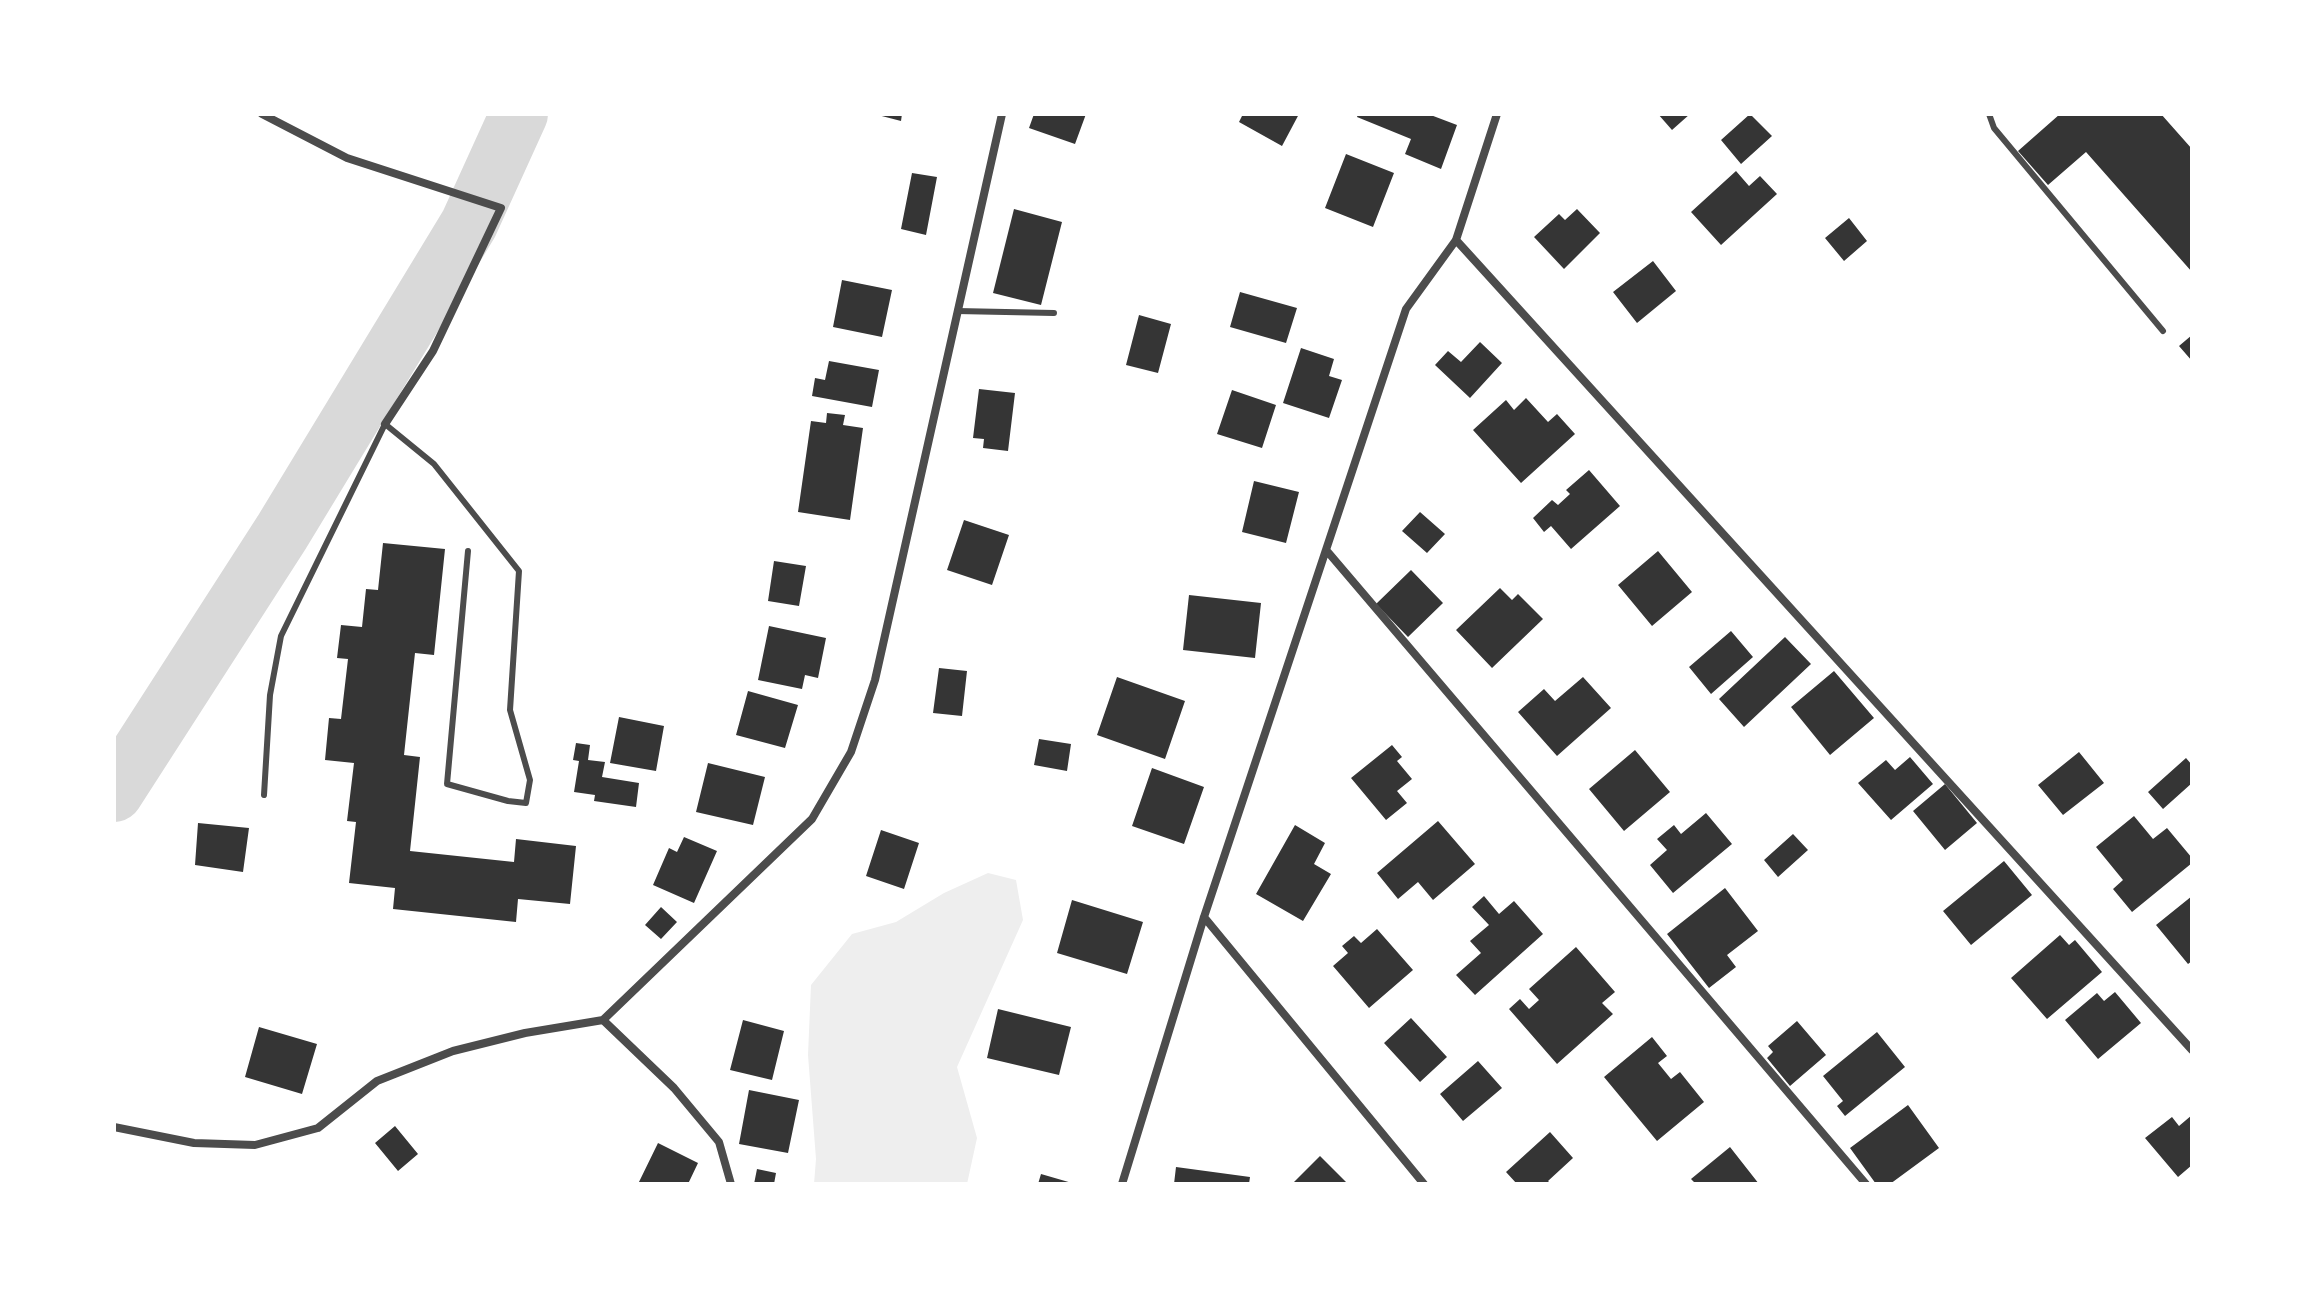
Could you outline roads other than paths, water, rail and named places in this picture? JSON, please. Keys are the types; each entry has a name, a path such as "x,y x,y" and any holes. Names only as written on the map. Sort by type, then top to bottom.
{"street":[{"path":"262,114 347,158 501,208 433,351 385,424"},
{"path":"114,1127 194,1143 255,1145 318,1128 377,1081 453,1051 525,1033 603,1020 812,819 851,752 875,680 1002,114"},
{"path":"1122,1184 1204,917 1406,309 1456,240 1497,114"},
{"path":"1456,240 2192,1050"},
{"path":"1327,551 1866,1184"},
{"path":"1204,917 1424,1184"},
{"path":"603,1020 674,1088 719,1142 731,1184"}],"lane":[{"path":"1989,114 1994,128 2163,331"},
{"path":"957,311 1054,313"},
{"path":"264,795 270,695 281,636 385,424 434,464 519,571 510,710 530,780 526,803 447,784 468,551"}],"waterway":[{"path":"114,793 282,532 469,224 519,114"}]}
